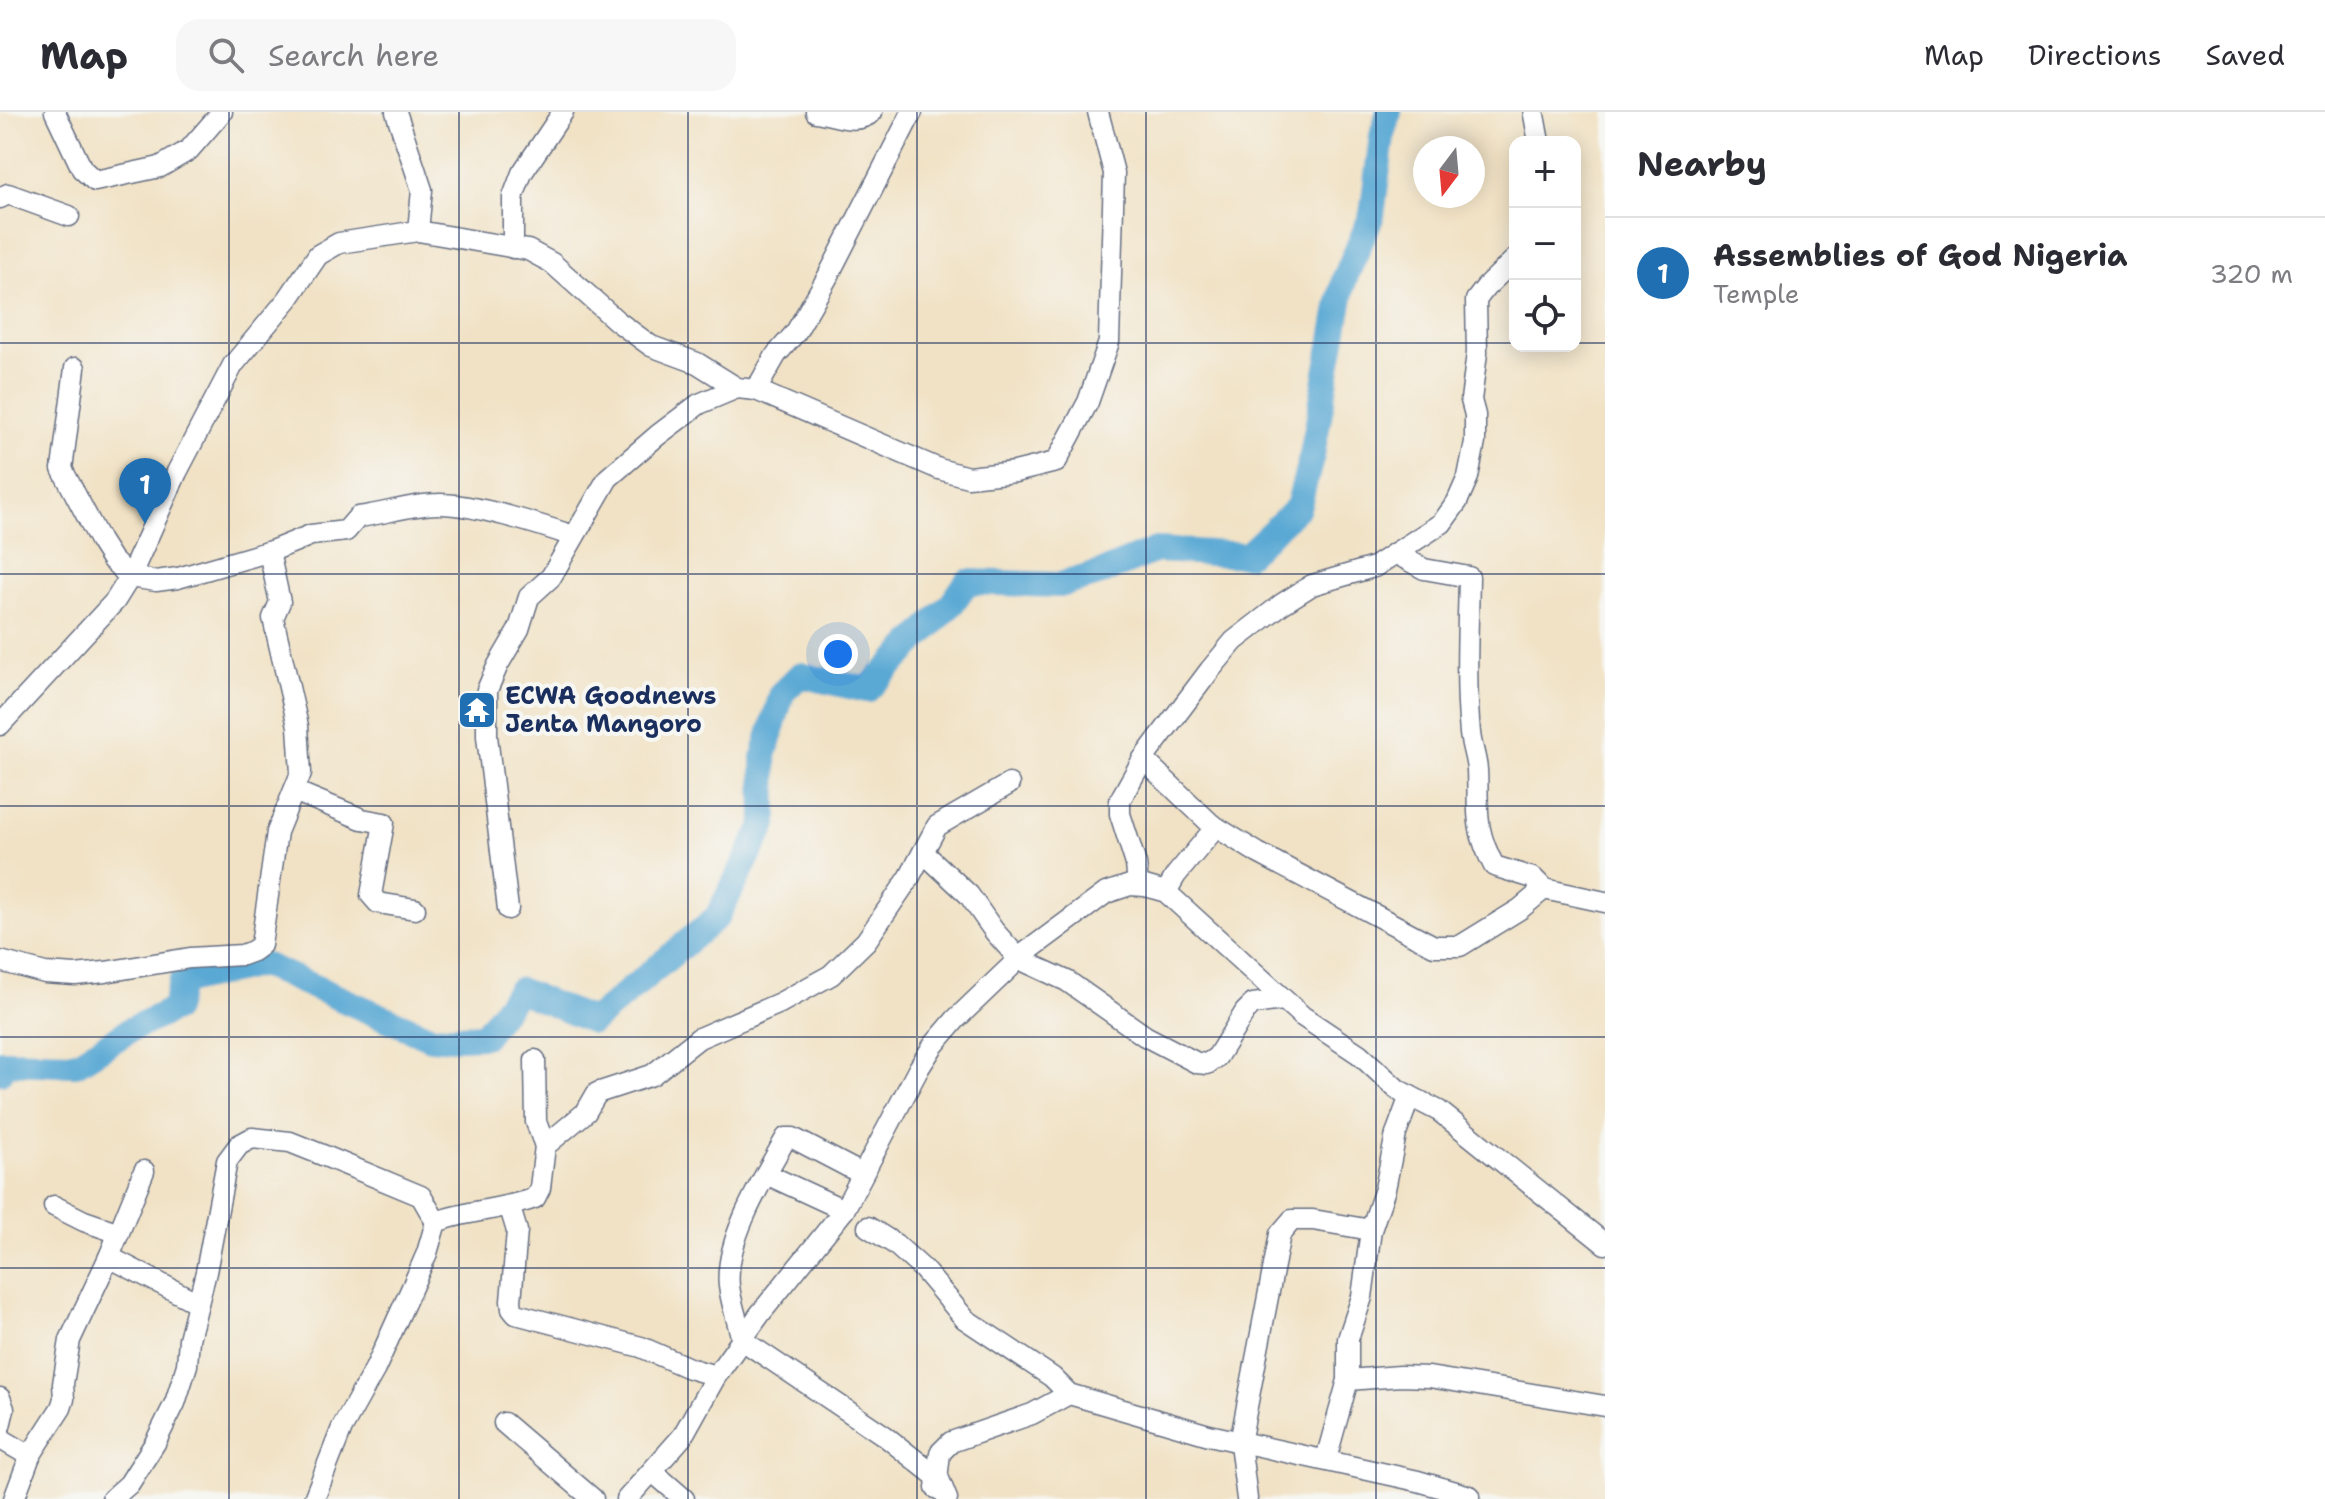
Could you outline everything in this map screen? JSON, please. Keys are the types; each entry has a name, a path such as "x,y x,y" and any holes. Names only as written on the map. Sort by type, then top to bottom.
{"street":[{"path":"55,112 82,169 95,181 160,167 189,150 222,112"},
{"path":"396,112 422,190 418,231"},
{"path":"513,248 513,197 522,173 563,112"},
{"path":"816,112 855,120 865,118 872,112"},
{"path":"508,909 487,736 487,690 519,629 529,597 551,577 608,478 699,404 746,389 796,332 856,226 912,112"},
{"path":"0,725 115,601 130,577 177,472 233,365 288,299 318,255 339,243 418,231 528,250 552,263 617,321 651,346 697,363 746,389 939,469 968,477 1015,472 1056,462 1088,402 1109,342 1114,173 1098,112"},
{"path":"1534,115 1538,136"},
{"path":"0,198 8,194 69,216"},
{"path":"1138,885 1136,864 1120,814 1120,800 1143,759 1234,641 1312,585 1374,567 1442,523 1457,502 1468,477 1475,442 1475,415 1471,400 1477,353 1476,300 1509,265"},
{"path":"75,368 62,469 100,541 112,560 130,577 156,581 178,578 269,552 311,535 346,531 358,517 442,503 573,536"},
{"path":"0,961 45,973 75,975 253,951 261,945 277,832 301,773 298,726 273,618 280,602 269,552"},
{"path":"1395,553 1424,569 1469,577 1467,683 1470,737 1477,767 1476,813 1483,845 1494,866 1533,878 1544,889 1605,902"},
{"path":"1143,759 1185,802 1216,827 1258,853 1434,946 1460,946 1473,940 1544,889"},
{"path":"545,1146 586,1112 597,1093 652,1075 699,1038 780,1003 831,975 866,941 909,878 937,826 1009,784"},
{"path":"294,791 362,819 384,823 371,895 378,903 415,909"},
{"path":"1166,892 1176,875 1216,827"},
{"path":"923,852 969,895 994,931 1019,959 1067,981 1145,1036 1197,1063 1207,1064 1217,1057 1253,1004 1283,1000"},
{"path":"627,1499 682,1437 716,1376 844,1210 933,1046 956,1019 1019,959 1106,893 1138,885 1166,892 1302,1016 1359,1054 1398,1090 1439,1111 1605,1244"},
{"path":"436,1222 452,1216 510,1208 535,1198 540,1188 545,1146 536,1122 535,1060"},
{"path":"1326,1459 1348,1380 1348,1339 1362,1297 1371,1230 1385,1189 1396,1134 1410,1096"},
{"path":"112,1499 129,1484 175,1403 187,1365 189,1339 227,1161 239,1145 252,1138 290,1142 395,1184 421,1196 436,1222 413,1285 375,1369 342,1428 314,1499"},
{"path":"862,1174 793,1138 786,1138 733,1245 728,1284 742,1340 885,1436 947,1499"},
{"path":"14,1499 30,1456 61,1408 70,1340 109,1257 144,1171"},
{"path":"766,1174 844,1210"},
{"path":"54,1206 119,1233"},
{"path":"510,1208 517,1231 511,1301 516,1314 641,1347 716,1376"},
{"path":"1247,1499 1240,1443 1280,1234 1292,1220 1313,1220 1371,1230"},
{"path":"868,1227 905,1252 965,1319 1052,1377 1069,1394 1240,1443 1326,1459 1470,1496"},
{"path":"109,1257 198,1303"},
{"path":"1348,1380 1429,1377 1605,1406"},
{"path":"936,1489 940,1453 951,1442 1032,1414 1069,1394"},
{"path":"0,1398 4,1409 0,1426"},
{"path":"504,1423 593,1499"},
{"path":"0,1435 1,1439 30,1456"},
{"path":"653,1472 684,1499"}],"waterway":[{"path":"0,1072 3,1062 76,1064 130,1030 174,1009 181,983 261,964 431,1038 484,1036 519,990 593,1021 717,917 765,824 764,756 782,693 800,675 867,690 951,605 967,582 1060,585 1098,574 1156,550 1247,555 1298,507 1312,455 1344,280 1372,215 1382,136 1389,112"}],"place":[{"name":"Assemblies of God Nigeria","path":"145,524"},
{"name":"ECWA Goodnews Jenta Mangoro","path":"477,710"}]}
